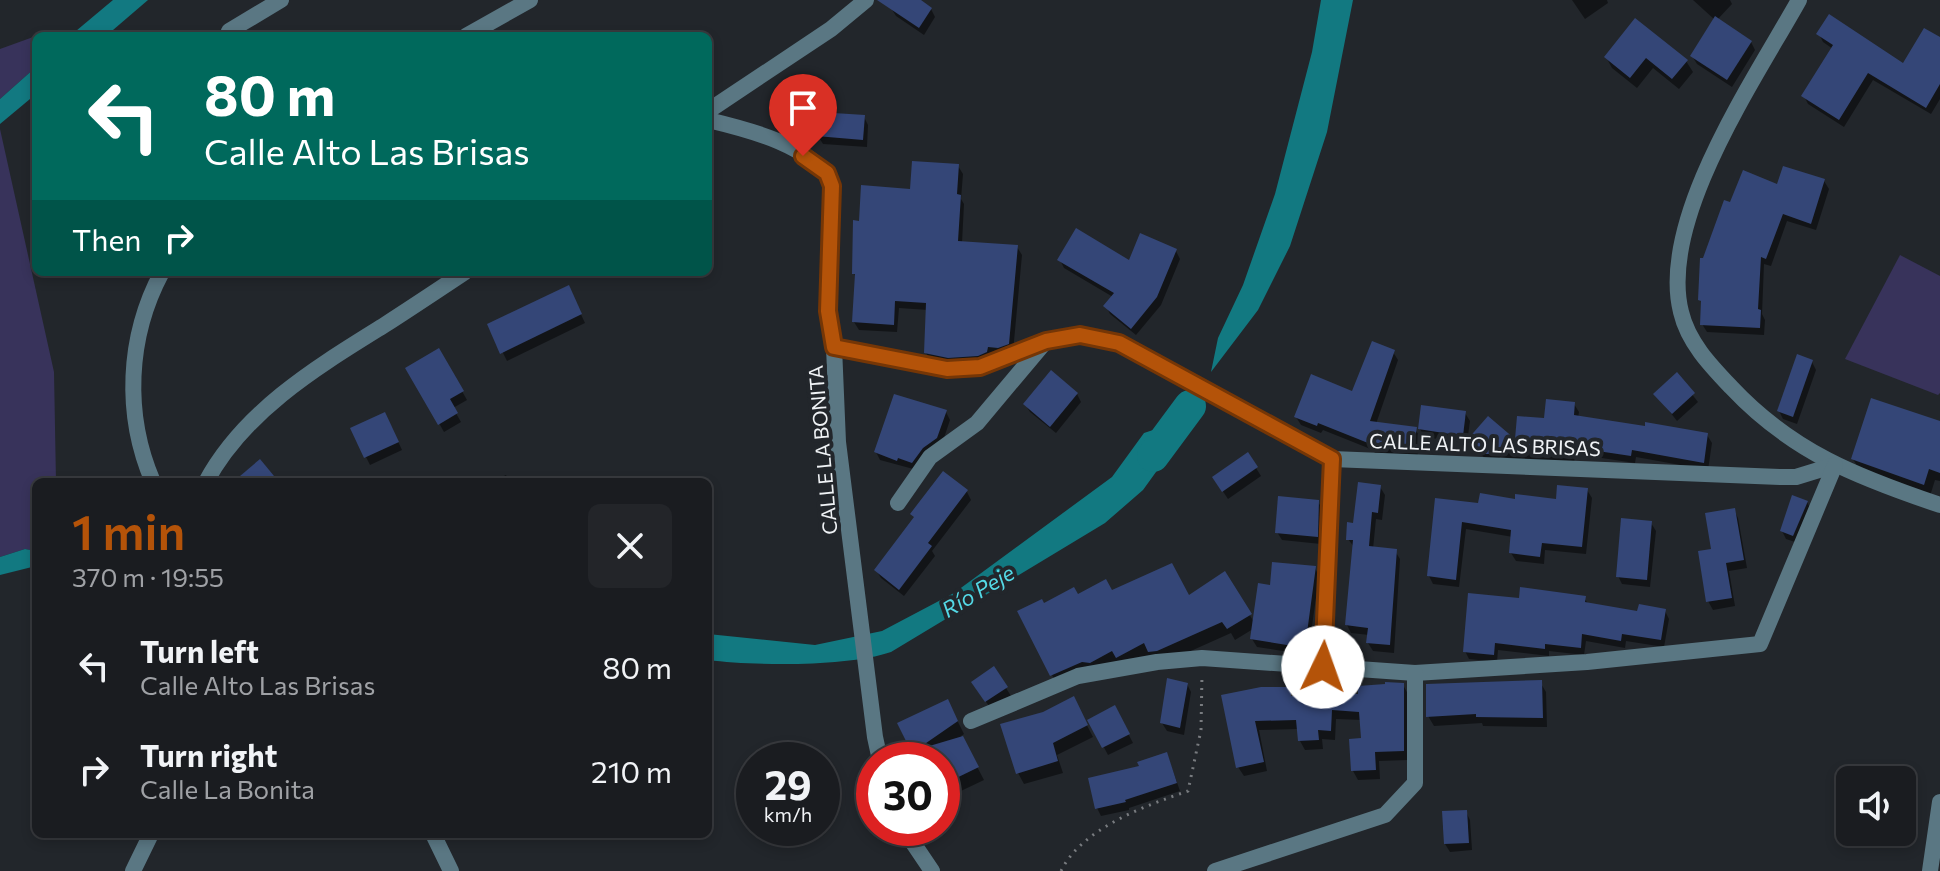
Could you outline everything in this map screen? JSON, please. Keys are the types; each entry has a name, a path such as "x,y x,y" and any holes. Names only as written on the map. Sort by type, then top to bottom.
{"street":[{"path":"229,31 281,0"},
{"path":"473,32 530,0"},
{"path":"712,108 831,29 866,0"},
{"path":"1799,0 1716,149 1695,196 1680,248 1677,284 1681,313 1691,339 1709,364 1745,401 1800,446 1835,465 1940,505"},
{"name":"CALLE LA BONITA","path":"712,121 761,132 790,147 827,173 832,186 828,311 834,347 838,442 876,742"},
{"path":"151,478 143,460 134,420 133,364 150,295 160,276"},
{"path":"208,478 239,436 307,374 459,276"},
{"name":"CALLE ALTO LAS BRISAS","path":"834,347 947,369 980,367 1046,341 1080,335 1119,343 1332,459 1780,477 1796,477 1835,465"},
{"path":"898,503 930,457 977,423 1046,341"},
{"path":"1323,667 1332,459"},
{"path":"971,721 1078,676 1157,662 1202,658 1415,673 1587,662 1760,644 1835,465"},
{"path":"1215,871 1385,815 1415,783 1415,673"},
{"path":"1930,871 1940,802"},
{"path":"133,871 149,838"},
{"path":"435,838 451,871"},
{"path":"915,846 932,871"}],"path":[{"path":"1061,871 1069,855 1124,814 1188,791 1201,730 1202,658"}],"shaded area":[{"path":"32,37 32,71 0,99 0,49"},
{"path":"0,129 54,372 56,478 32,478 32,550 25,549 0,557"},
{"path":"1900,255 1940,276 1938,395 1845,359"}],"water":[{"path":"113,0 148,0 111,32 75,32"},
{"path":"1321,0 1353,0 1327,132 1290,246 1258,310 1211,372 1218,338 1243,285 1275,194 1312,52"},
{"path":"32,71 32,97 0,124 0,99"},
{"path":"1180,421 1182,436 1143,490 1105,523 891,652 850,660 801,664 712,660 712,634 815,645 882,631 954,593 1112,477 1144,433"},
{"path":"25,549 32,550 32,567 0,575 0,557"}],"building":[{"path":"877,0 921,0 932,8 919,28"},
{"path":"1829,14 1903,63 1924,28 1940,37 1940,84 1926,108 1868,73 1839,120 1801,96 1833,45 1816,34"},
{"path":"1715,16 1752,41 1727,80 1690,56"},
{"path":"1635,18 1688,60 1672,79 1646,58 1630,78 1604,57"},
{"path":"818,112 865,115 863,140 816,136"},
{"path":"912,161 959,164 957,194 961,195 958,241 1018,245 1009,344 998,348 988,347 987,352 978,356 948,358 924,353 926,303 895,301 894,325 852,322 855,274 852,274 853,220 859,221 861,185 910,189"},
{"path":"1783,166 1825,179 1811,224 1783,214 1766,259 1761,257 1760,328 1700,325 1700,258 1703,258 1724,200 1730,202 1743,170 1777,184"},
{"path":"1076,228 1129,260 1140,233 1177,249 1157,297 1131,329 1103,306 1114,293 1057,260"},
{"path":"569,285 582,314 500,354 487,324"},
{"path":"1372,341 1395,350 1370,421 1417,427 1413,451 1368,446 1368,443 1318,423 1317,426 1294,417 1311,374 1352,391"},
{"path":"439,348 464,391 450,399 458,413 438,425 405,368"},
{"path":"1797,354 1813,360 1793,417 1777,411"},
{"path":"1051,370 1078,393 1050,427 1023,404"},
{"path":"1677,372 1695,393 1672,414 1653,394"},
{"path":"894,394 947,410 937,438 923,448 912,463 874,452"},
{"path":"1871,398 1940,421 1940,473 1929,469 1924,485 1851,459"},
{"path":"1546,399 1575,402 1574,415 1645,426 1645,422 1708,433 1704,463 1632,450 1631,456 1571,447 1570,457 1496,450 1492,454 1484,454 1467,440 1488,416 1515,439 1517,416 1544,418"},
{"path":"1421,405 1466,411 1463,436 1418,429"},
{"path":"385,412 399,442 364,458 350,428"},
{"path":"1248,452 1258,467 1222,492 1212,477"},
{"path":"260,459 276,478 238,478"},
{"path":"943,471 968,490 928,543 932,546 899,590 874,570 914,517 910,514"},
{"path":"1358,482 1381,485 1378,513 1372,512 1369,546 1397,549 1390,645 1366,643 1368,628 1345,625 1353,540 1346,540 1347,522 1353,523"},
{"path":"1557,485 1588,488 1582,547 1542,543 1540,557 1509,553 1511,530 1462,522 1456,580 1427,576 1435,498 1478,503 1480,493 1515,499 1515,494 1556,499"},
{"path":"1792,495 1808,501 1793,536 1780,531"},
{"path":"1278,496 1319,500 1318,537 1275,533"},
{"path":"1735,508 1744,560 1726,563 1732,598 1706,602 1698,551 1711,549 1705,513"},
{"path":"1621,518 1652,521 1647,580 1616,577"},
{"path":"1272,562 1316,566 1305,648 1250,639 1258,583 1270,585"},
{"path":"1172,563 1189,595 1225,571 1252,614 1227,629 1222,622 1157,651 1148,652 1144,643 1116,658 1112,651 1090,663 1082,662 1050,676 1017,611 1042,599 1044,603 1074,587 1078,594 1106,579 1112,590"},
{"path":"1520,587 1586,596 1585,602 1637,611 1639,604 1666,609 1661,640 1622,634 1621,641 1582,634 1581,648 1545,644 1545,649 1495,643 1494,655 1463,652 1468,593 1519,598"},
{"path":"994,666 1008,687 985,702 971,682"},
{"path":"1167,678 1188,683 1180,728 1160,723"},
{"path":"1542,680 1543,718 1476,717 1476,714 1426,717 1426,684"},
{"path":"1404,683 1404,751 1375,752 1376,770 1351,771 1349,739 1361,738 1359,712 1332,710 1331,731 1318,730 1319,740 1298,741 1296,720 1255,721 1264,762 1236,768 1221,695 1261,687 1291,687 1291,696 1325,691 1358,694 1358,686"},
{"path":"1074,696 1088,725 1053,743 1058,761 1016,774 1000,724 1043,712"},
{"path":"948,699 958,721 928,742 906,742 897,723"},
{"path":"1115,705 1130,734 1102,748 1087,720"},
{"path":"963,736 979,767 960,776 960,742 943,742"},
{"path":"1167,752 1177,783 1126,802 1095,809 1088,778 1139,766 1137,762"},
{"path":"1467,810 1469,843 1444,844 1442,811"}],"waterway":[{"name":"Río Peje","path":"1153,456 1190,406"}],"route":[{"path":"803,156 827,173 832,186 828,311 834,347 947,369 980,367 1046,341 1080,335 1119,343 1332,459 1323,667"}]}
